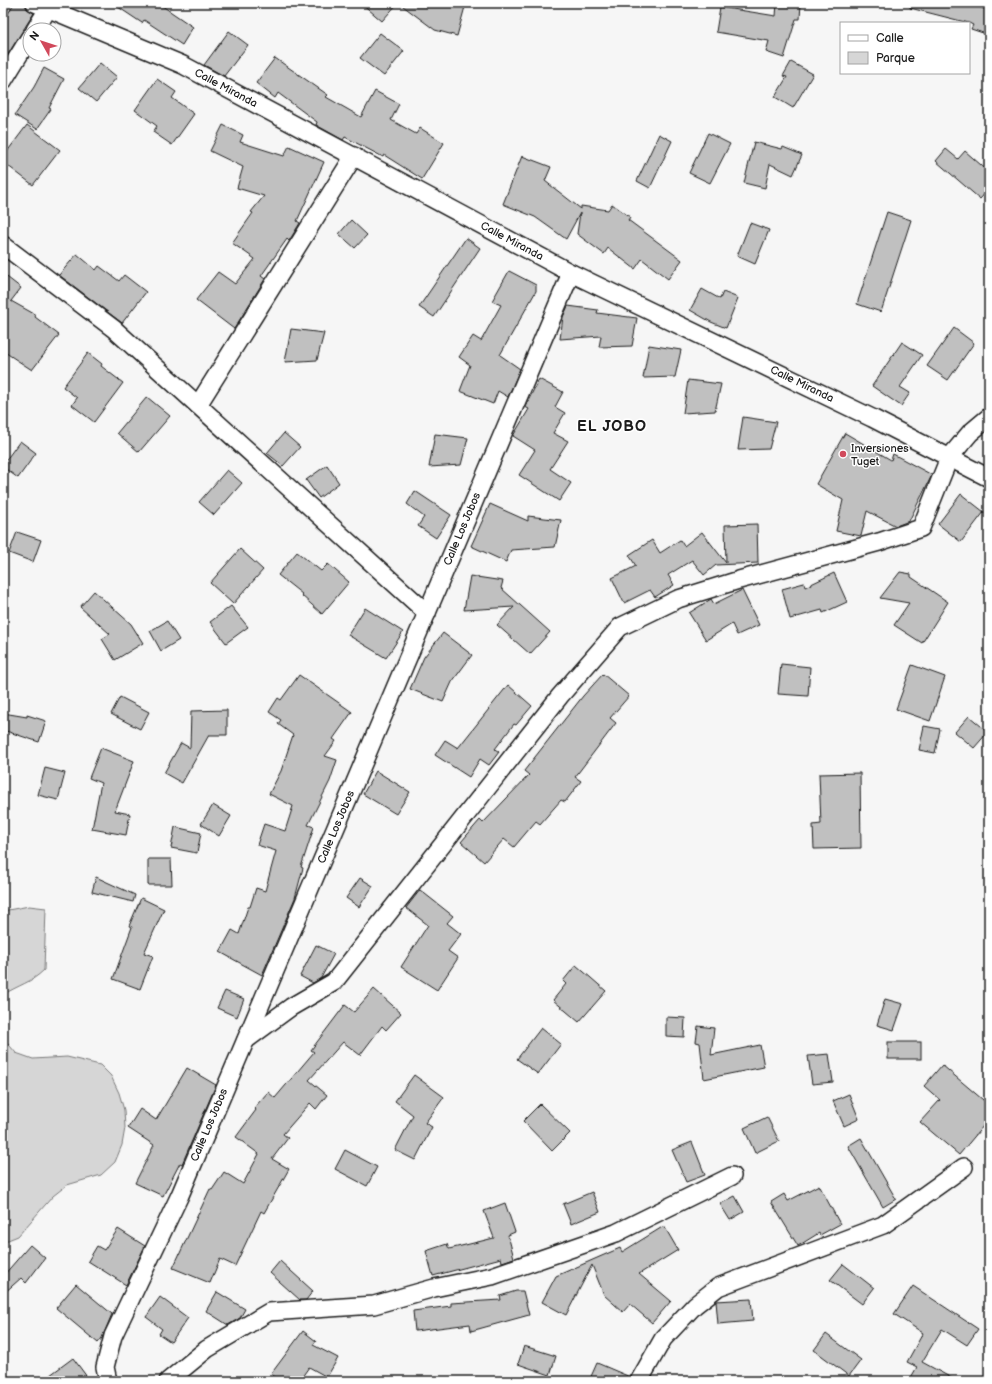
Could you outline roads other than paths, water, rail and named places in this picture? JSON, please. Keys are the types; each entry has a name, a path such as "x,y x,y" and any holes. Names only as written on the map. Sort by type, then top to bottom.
{"street":[{"path":"37,22 42,6"},
{"name":"Calle Miranda","path":"42,6 184,65 571,273 872,418 989,478"},
{"path":"3,81 22,51"},
{"path":"198,405 354,156"},
{"path":"3,244 114,329 427,613"},
{"name":"Calle Los Jobos","path":"108,1381 105,1367 113,1336 180,1194 571,273"},
{"path":"246,1040 292,1007 334,982 560,696 620,627 678,599 739,580 879,542 921,528 949,458 970,433 989,417"},
{"path":"639,1381 663,1339 695,1305 718,1287 883,1225 964,1167"},
{"path":"168,1381 207,1349 269,1312 374,1305 434,1288 492,1276 616,1233 732,1176"}],"place":[{"name":"Inversiones Tuget","path":"843,454"}],"district":[{"name":"EL JOBO","path":"612,426"}]}
